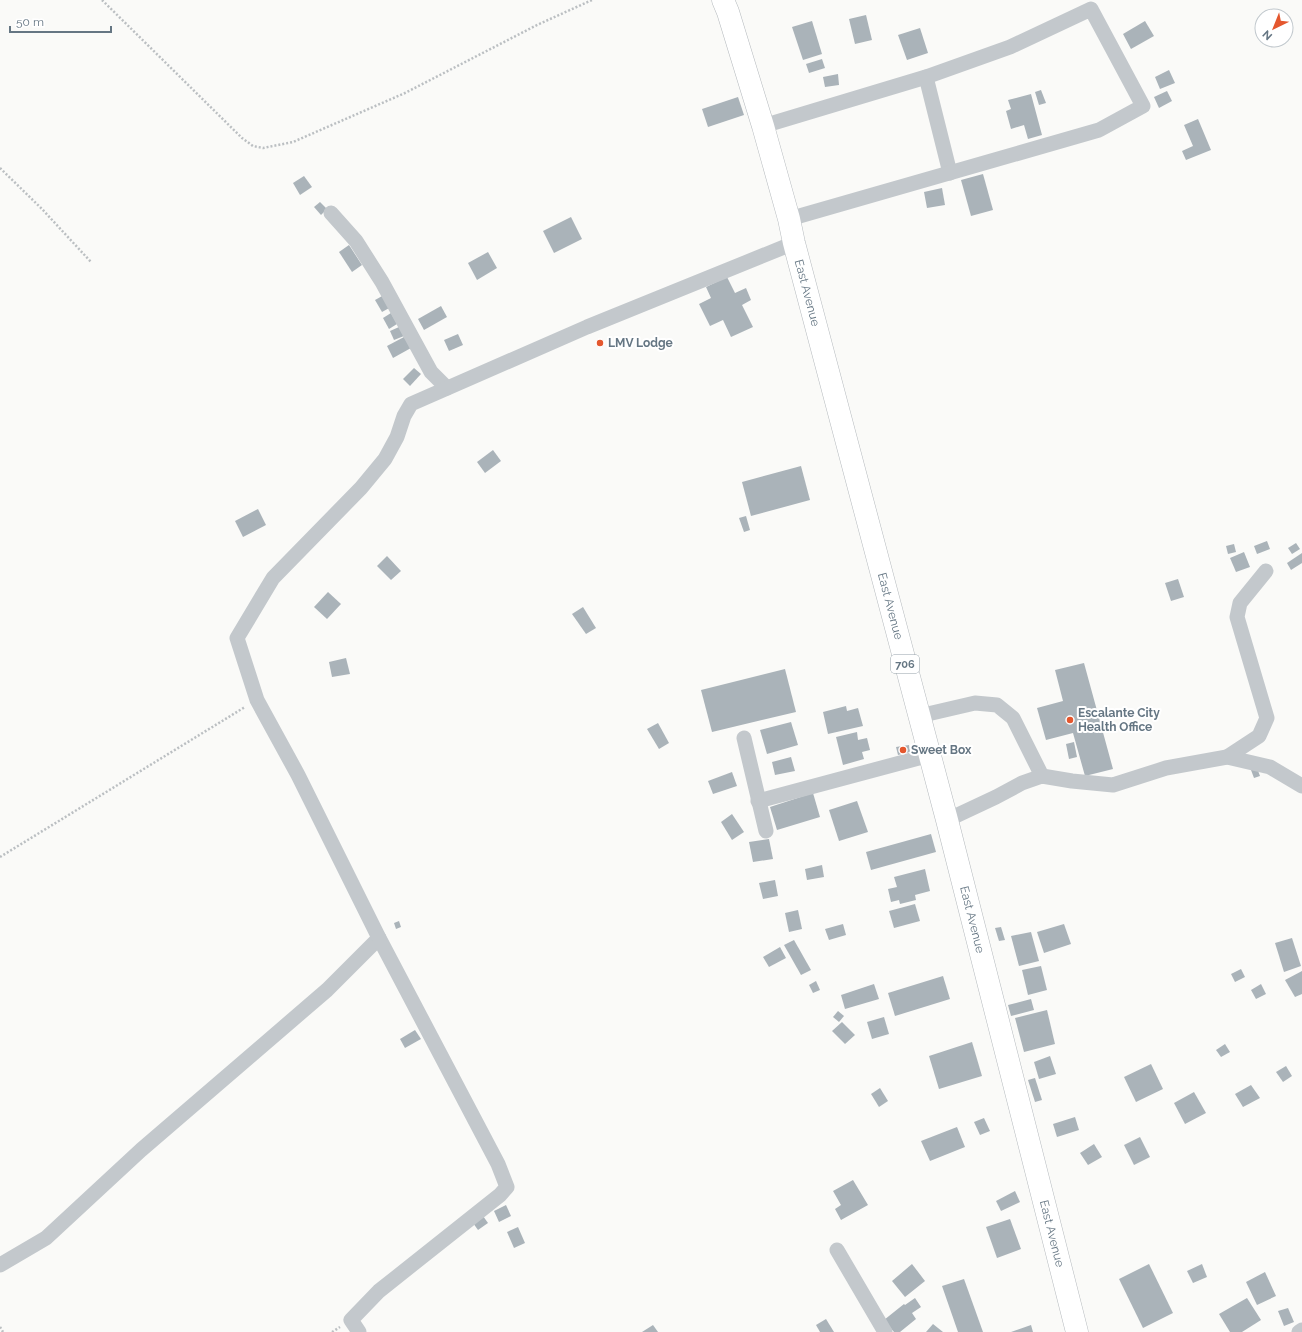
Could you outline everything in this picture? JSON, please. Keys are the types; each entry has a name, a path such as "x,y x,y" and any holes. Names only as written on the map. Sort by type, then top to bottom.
{"main road":[{"name":"East Avenue","path":"723,0 763,126 789,219 794,243 947,820 1078,1332"}],"street":[{"path":"763,126 926,77 1010,47 1089,5 1143,106 1099,130 789,219"},
{"path":"926,77 950,173"},
{"path":"331,213 356,242 382,282 431,372 447,388"},
{"path":"359,1332 351,1320 379,1291 500,1195 507,1187 498,1164 379,938 298,775 257,700 237,638 273,578 361,488 385,459 411,404 587,327 794,243"},
{"path":"947,820 1022,783 1042,776 1112,785 1166,768 1227,757 1259,736 1267,718 1237,617 1240,603 1266,571"},
{"path":"919,716 975,703 998,705 1012,718 1042,776"},
{"path":"744,738 766,831"},
{"path":"758,801 930,755"},
{"path":"1227,757 1270,767 1302,786"},
{"path":"0,1264 46,1238 141,1150 327,990 379,938"},
{"path":"837,1250 885,1332"}],"path":[{"path":"102,0 242,138 253,146 263,148 293,142 405,93 537,25 592,0"},
{"path":"0,168 42,209 91,262"},
{"path":"0,857 257,700"},
{"path":"0,1327 3,1332"}],"building":[{"path":"866,15 872,40 855,44 849,19"},
{"path":"812,21 822,54 803,60 792,27"},
{"path":"1145,21 1154,36 1131,49 1123,34"},
{"path":"920,28 928,53 907,60 898,35"},
{"path":"822,59 825,68 809,73 806,64"},
{"path":"1169,70 1175,83 1160,89 1155,77"},
{"path":"838,74 839,85 825,87 823,77"},
{"path":"1041,90 1046,103 1039,105 1035,92"},
{"path":"1167,91 1172,101 1159,108 1154,97"},
{"path":"1031,94 1042,135 1028,139 1024,125 1011,129 1006,111 1011,109 1008,100"},
{"path":"738,97 744,115 708,127 702,109"},
{"path":"1198,119 1211,150 1186,160 1182,151 1193,146 1184,125"},
{"path":"983,174 993,210 971,216 961,180"},
{"path":"304,176 312,187 300,195 293,183"},
{"path":"942,188 945,205 927,208 924,192"},
{"path":"320,202 327,209 321,215 314,207"},
{"path":"571,217 582,239 554,253 543,231"},
{"path":"349,245 362,265 352,272 339,252"},
{"path":"488,252 497,268 477,280 468,263"},
{"path":"727,277 735,293 746,288 751,300 742,305 753,327 731,337 723,320 710,326 699,304 711,298 706,287"},
{"path":"384,295 391,307 382,312 375,300"},
{"path":"441,306 447,317 424,330 418,319"},
{"path":"391,313 397,324 389,329 383,318"},
{"path":"399,327 404,336 394,340 390,331"},
{"path":"458,334 463,345 449,351 444,340"},
{"path":"404,337 411,348 393,358 387,346"},
{"path":"414,368 421,374 410,386 403,379"},
{"path":"493,450 501,461 485,473 477,462"},
{"path":"801,466 810,500 751,516 742,482"},
{"path":"258,509 266,525 243,537 235,521"},
{"path":"746,516 750,530 744,532 739,518"},
{"path":"1267,541 1270,549 1257,554 1254,546"},
{"path":"1296,543 1300,549 1292,554 1288,548"},
{"path":"1234,544 1236,552 1228,554 1226,546"},
{"path":"1244,552 1250,567 1236,572 1230,558"},
{"path":"1302,553 1302,563 1291,570 1287,563"},
{"path":"387,556 401,571 391,580 377,566"},
{"path":"1178,579 1184,597 1171,601 1165,583"},
{"path":"328,592 341,604 327,619 314,607"},
{"path":"583,607 596,628 586,634 572,614"},
{"path":"346,658 350,674 332,677 329,662"},
{"name":"Escalante City Health Office","path":"1084,663 1113,769 1085,776 1073,733 1046,740 1037,708 1063,701 1055,670"},
{"path":"785,669 796,712 712,732 701,690"},
{"path":"846,706 847,711 858,708 863,726 828,734 823,712"},
{"path":"791,722 798,745 767,754 760,730"},
{"path":"658,723 669,743 659,749 647,729"},
{"path":"857,732 858,740 867,738 870,750 862,752 864,759 843,765 836,737"},
{"path":"1074,742 1077,757 1069,759 1066,744"},
{"path":"909,745 910,752 898,755 896,747"},
{"path":"791,757 795,771 775,775 772,762"},
{"path":"1257,768 1260,776 1254,778 1251,770"},
{"path":"732,772 737,786 713,794 708,781"},
{"path":"813,793 820,817 777,830 770,807"},
{"path":"857,801 868,832 839,841 829,810"},
{"path":"732,814 744,832 732,840 721,822"},
{"path":"931,834 936,852 871,870 866,852"},
{"path":"769,839 773,859 753,862 749,842"},
{"path":"822,865 824,877 807,880 805,869"},
{"path":"925,869 930,891 915,895 916,900 900,904 899,900 891,902 888,889 897,887 894,877"},
{"path":"775,880 778,896 763,899 759,883"},
{"path":"915,904 920,921 894,928 889,911"},
{"path":"798,910 802,929 789,932 785,913"},
{"path":"399,921 401,927 396,929 394,923"},
{"path":"843,924 846,935 829,940 825,929"},
{"path":"1064,924 1071,944 1044,953 1037,932"},
{"path":"1001,927 1005,940 999,941 995,928"},
{"path":"1031,932 1039,961 1019,966 1011,936"},
{"path":"1292,938 1301,966 1284,972 1275,943"},
{"path":"794,940 811,970 801,975 784,945"},
{"path":"780,947 786,958 769,967 763,957"},
{"path":"1041,966 1047,990 1028,995 1022,970"},
{"path":"1241,969 1245,977 1235,982 1231,974"},
{"path":"1302,971 1302,994 1295,997 1285,980"},
{"path":"943,976 950,999 895,1016 888,993"},
{"path":"816,981 820,990 813,993 809,985"},
{"path":"874,984 879,999 845,1009 841,995"},
{"path":"1261,984 1266,994 1256,999 1251,990"},
{"path":"1031,999 1034,1010 1011,1016 1008,1005"},
{"path":"1047,1010 1055,1044 1024,1052 1015,1018"},
{"path":"838,1011 844,1016 839,1022 833,1017"},
{"path":"884,1017 889,1034 872,1039 867,1022"},
{"path":"842,1022 855,1035 845,1044 832,1031"},
{"path":"415,1030 421,1039 405,1048 400,1039"},
{"path":"972,1042 982,1076 939,1089 929,1056"},
{"path":"1225,1044 1230,1052 1221,1057 1216,1050"},
{"path":"1050,1056 1056,1074 1039,1079 1034,1062"},
{"path":"1151,1064 1163,1089 1136,1102 1124,1077"},
{"path":"1286,1066 1292,1076 1283,1082 1276,1072"},
{"path":"1035,1078 1042,1100 1035,1102 1028,1080"},
{"path":"1251,1085 1260,1098 1243,1107 1235,1094"},
{"path":"880,1088 888,1101 879,1107 871,1094"},
{"path":"1194,1092 1206,1113 1185,1124 1174,1103"},
{"path":"1075,1117 1079,1130 1057,1137 1053,1124"},
{"path":"984,1118 990,1131 980,1135 974,1122"},
{"path":"957,1127 965,1147 930,1161 921,1141"},
{"path":"1140,1137 1150,1157 1134,1165 1124,1145"},
{"path":"1094,1144 1102,1157 1088,1165 1080,1153"},
{"path":"853,1180 868,1205 841,1220 835,1209 841,1205 833,1191"},
{"path":"1015,1191 1020,1202 1001,1211 996,1201"},
{"path":"506,1205 511,1216 499,1222 494,1211"},
{"path":"483,1216 488,1223 478,1230 473,1223"},
{"path":"1010,1219 1021,1249 997,1258 986,1227"},
{"path":"518,1227 525,1243 514,1248 507,1232"},
{"path":"912,1264 925,1281 905,1297 892,1281"},
{"path":"1149,1264 1173,1313 1143,1328 1119,1279"},
{"path":"1202,1264 1207,1277 1193,1283 1187,1271"},
{"path":"1265,1272 1276,1296 1257,1305 1246,1282"},
{"path":"964,1279 983,1332 958,1332 942,1286"},
{"path":"915,1298 921,1307 912,1313 916,1319 900,1332 894,1332 884,1320 904,1304 905,1305"},
{"path":"1247,1298 1261,1320 1242,1332 1230,1332 1219,1314"},
{"path":"1288,1308 1294,1322 1284,1326 1278,1311"},
{"path":"826,1319 834,1332 820,1332 816,1325"},
{"path":"933,1324 943,1332 926,1332"},
{"path":"653,1325 658,1332 642,1332"},
{"path":"1031,1325 1033,1332 1011,1332"}],"place":[{"name":"LMV Lodge","path":"600,343"},
{"name":"Escalante City Health Office","path":"1070,720"},
{"name":"Sweet Box","path":"903,750"}]}
